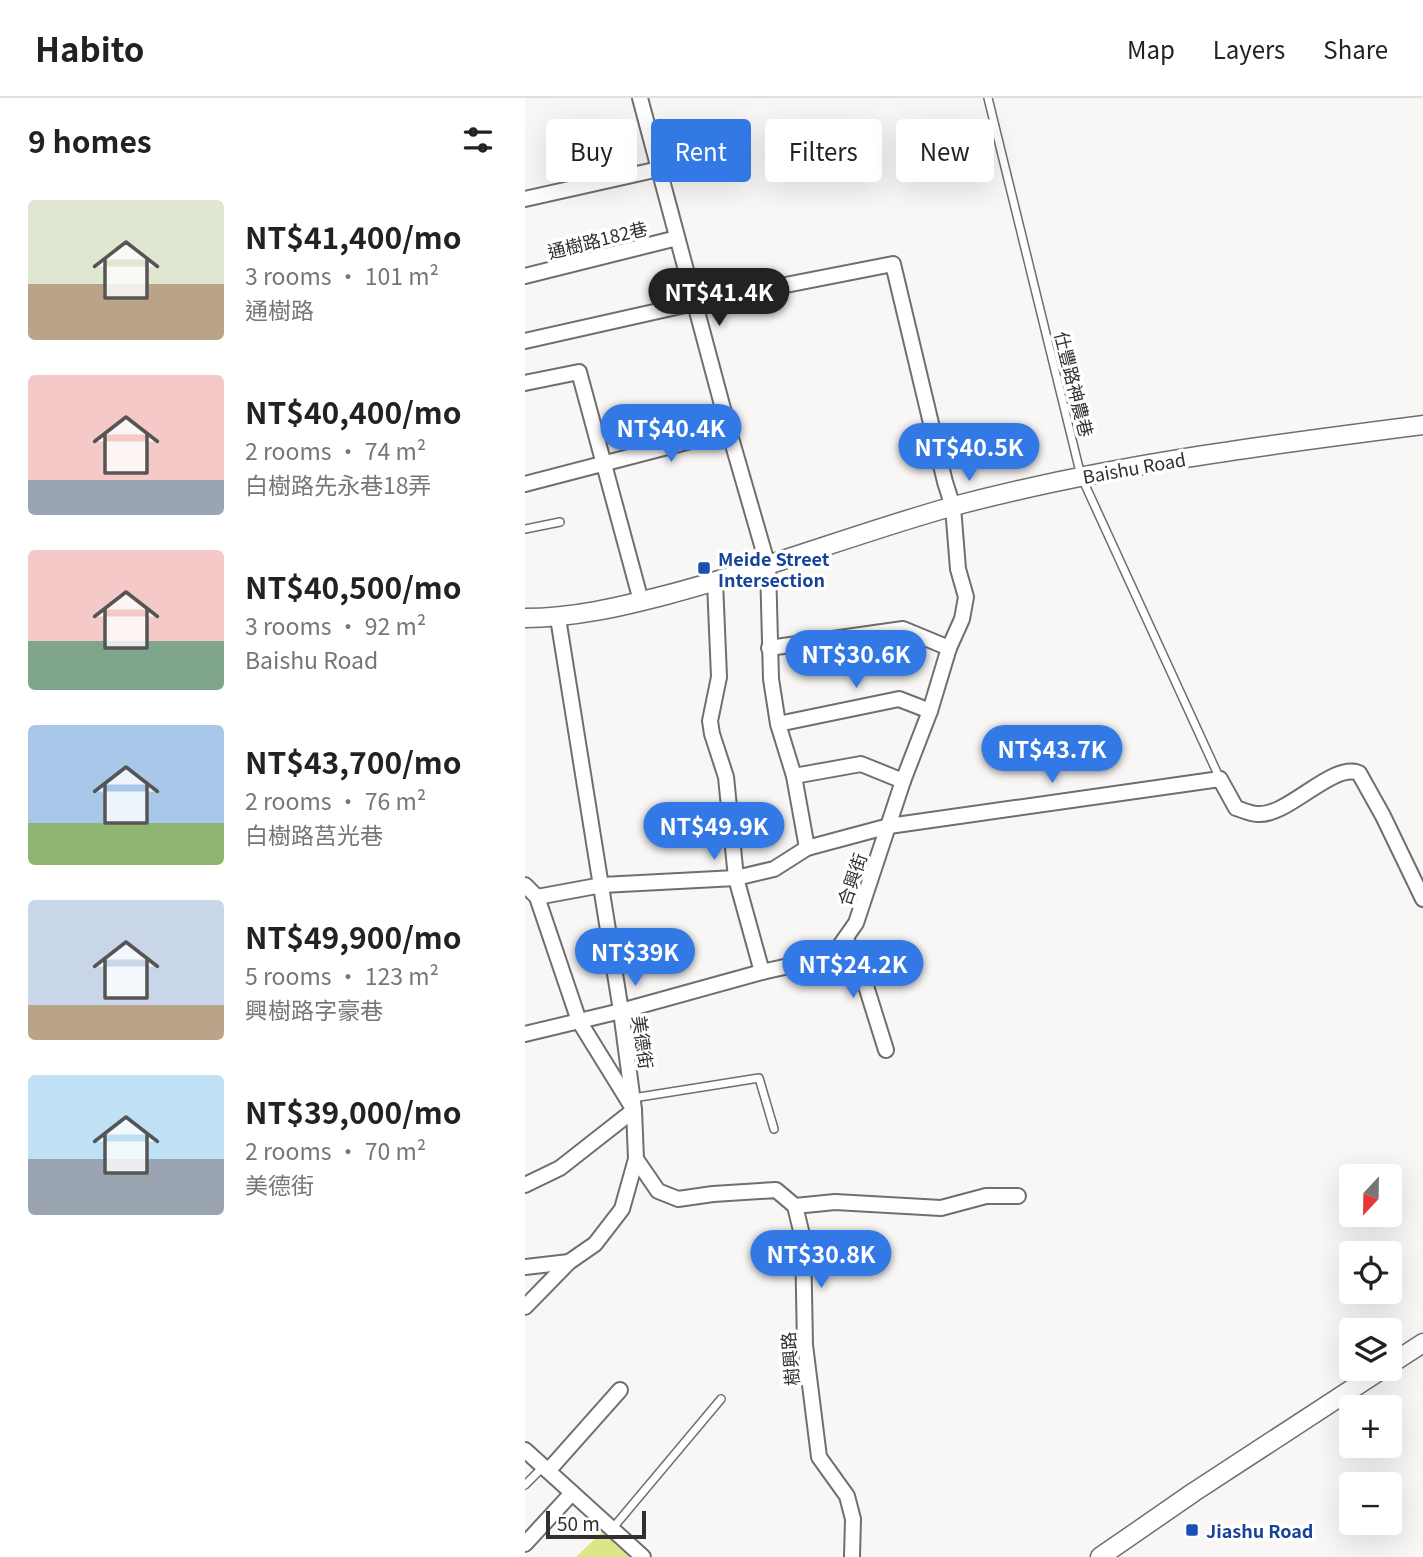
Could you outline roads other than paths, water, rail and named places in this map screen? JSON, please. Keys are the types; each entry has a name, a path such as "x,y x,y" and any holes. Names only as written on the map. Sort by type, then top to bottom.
{"street":[{"path":"640,98 651,139"},
{"path":"525,200 651,171"},
{"path":"662,182 768,566 771,680 778,724 794,776 807,848"},
{"name":"通樹路182巷","path":"525,276 677,239"},
{"name":"合興街","path":"525,1034 816,960 839,947 856,923 903,781 930,711 949,648 963,619 966,597 958,569 953,507 893,264 694,303"},
{"path":"525,341 694,303"},
{"path":"525,383 579,372 641,601"},
{"name":"Baishu Road","path":"525,618 558,618 641,601 715,582 953,507 1081,476 1211,453 1423,425"},
{"path":"525,484 729,431"},
{"path":"715,582 719,677 710,721 726,778 736,878 762,972"},
{"name":"美德街","path":"525,1307 569,1262 595,1244 622,1209 636,1159 633,1104 621,1011 558,618"},
{"path":"769,648 903,629 949,648"},
{"path":"778,724 899,699 930,711"},
{"path":"794,776 861,764 903,781"},
{"path":"537,897 602,885 736,878 774,869 807,848 889,826 1220,779 1236,808 1259,815 1284,806 1340,774 1353,771 1359,774 1383,816 1423,899"},
{"path":"525,885 537,897 579,1021 633,1104 560,1168 525,1185"},
{"path":"845,939 856,954 886,1050"},
{"path":"636,1159 657,1191 678,1199 776,1190 795,1206 835,1202 941,1208 986,1196 1018,1196"},
{"name":"樹興路","path":"795,1206 803,1239 805,1345 819,1457 847,1496 853,1519 852,1557"},
{"path":"525,1267 569,1262"},
{"path":"1402,1357 1423,1343"},
{"path":"1100,1557 1364,1381"},
{"path":"546,1469 619,1390"},
{"path":"525,1450 643,1557"},
{"path":"525,1544 572,1493"}],"lane":[{"name":"仕豐路神農巷","path":"988,98 1081,476 1220,779"},
{"path":"525,529 560,522"},
{"path":"633,1104 759,1078 774,1129"},
{"path":"612,1530 722,1399"},
{"path":"525,1485 546,1469"}],"place":[{"name":"Meide Street Intersection","path":"704,568"},
{"name":"Jiashu Road","path":"1192,1530"}]}
